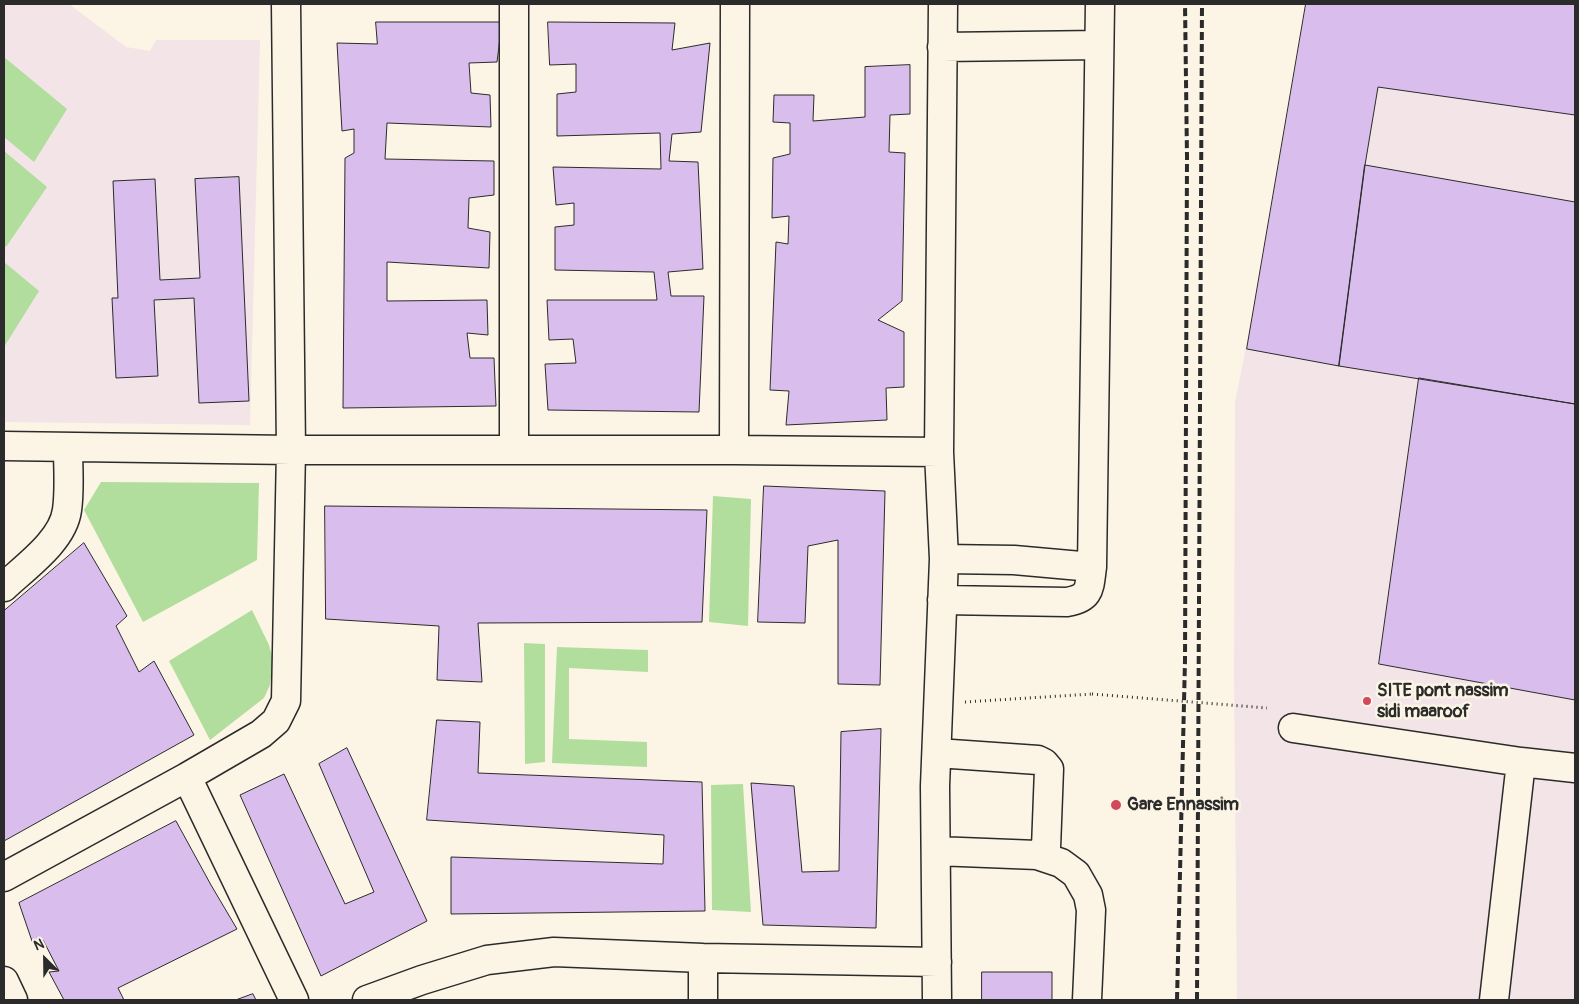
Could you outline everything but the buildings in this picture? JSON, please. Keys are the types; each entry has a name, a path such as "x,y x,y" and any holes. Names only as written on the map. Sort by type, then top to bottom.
{"street":[{"path":"4,877 187,777 261,734 276,721 286,701 291,450 286,4"},
{"path":"514,4 514,450"},
{"path":"734,450 735,4"},
{"path":"936,1000 935,786 944,559 939,452 943,4"},
{"path":"942,600 1067,602 1078,600 1085,596 1088,591 1092,566 1100,4"},
{"path":"942,46 1100,45"},
{"path":"4,446 291,450 939,452"},
{"path":"4,587 53,541 62,525 67,511 68,447"},
{"path":"944,559 1014,560 1092,566"},
{"path":"1293,728 1521,762 1575,768"},
{"path":"937,753 1038,760 1044,763 1049,769 1046,848 1037,855"},
{"path":"1494,1000 1521,762"},
{"path":"187,777 294,1000"},
{"path":"936,851 1037,855 1061,863 1076,874 1088,895 1091,910 1087,1000"},
{"path":"367,1000 486,960 554,952 704,958 937,962"},
{"path":"703,1000 704,958"},
{"path":"4,981 13,1000"}],"path":[{"path":"988,700 1092,694 1266,708"}],"shaded area":[{"path":"4,4 69,4 126,47 150,51 156,40 260,40 250,425 4,422"},
{"path":"1313,4 1575,4 1575,1000 1237,1000 1234,674 1235,403"}],"green space":[{"path":"4,57 67,109 34,162 4,137"},
{"path":"4,151 47,187 6,247 4,245"},
{"path":"4,262 39,291 4,347"},
{"path":"101,482 259,483 257,560 143,622 84,510"},
{"path":"713,496 751,499 748,626 709,622"},
{"path":"252,610 269,645 273,660 270,685 264,698 210,740 169,661"},
{"path":"524,643 545,644 545,762 525,764"},
{"path":"557,647 648,650 648,672 569,668 569,739 647,742 647,767 552,763"},
{"path":"743,784 751,912 712,910 711,785"}],"railway":[{"path":"1177,1000 1185,660 1187,157 1185,4"},
{"path":"1197,1000 1202,4"}],"place":[{"name":"SITE pont nassim sidi maaroof","path":"1367,701"},
{"name":"Gare Ennassim","path":"1116,805"}]}
